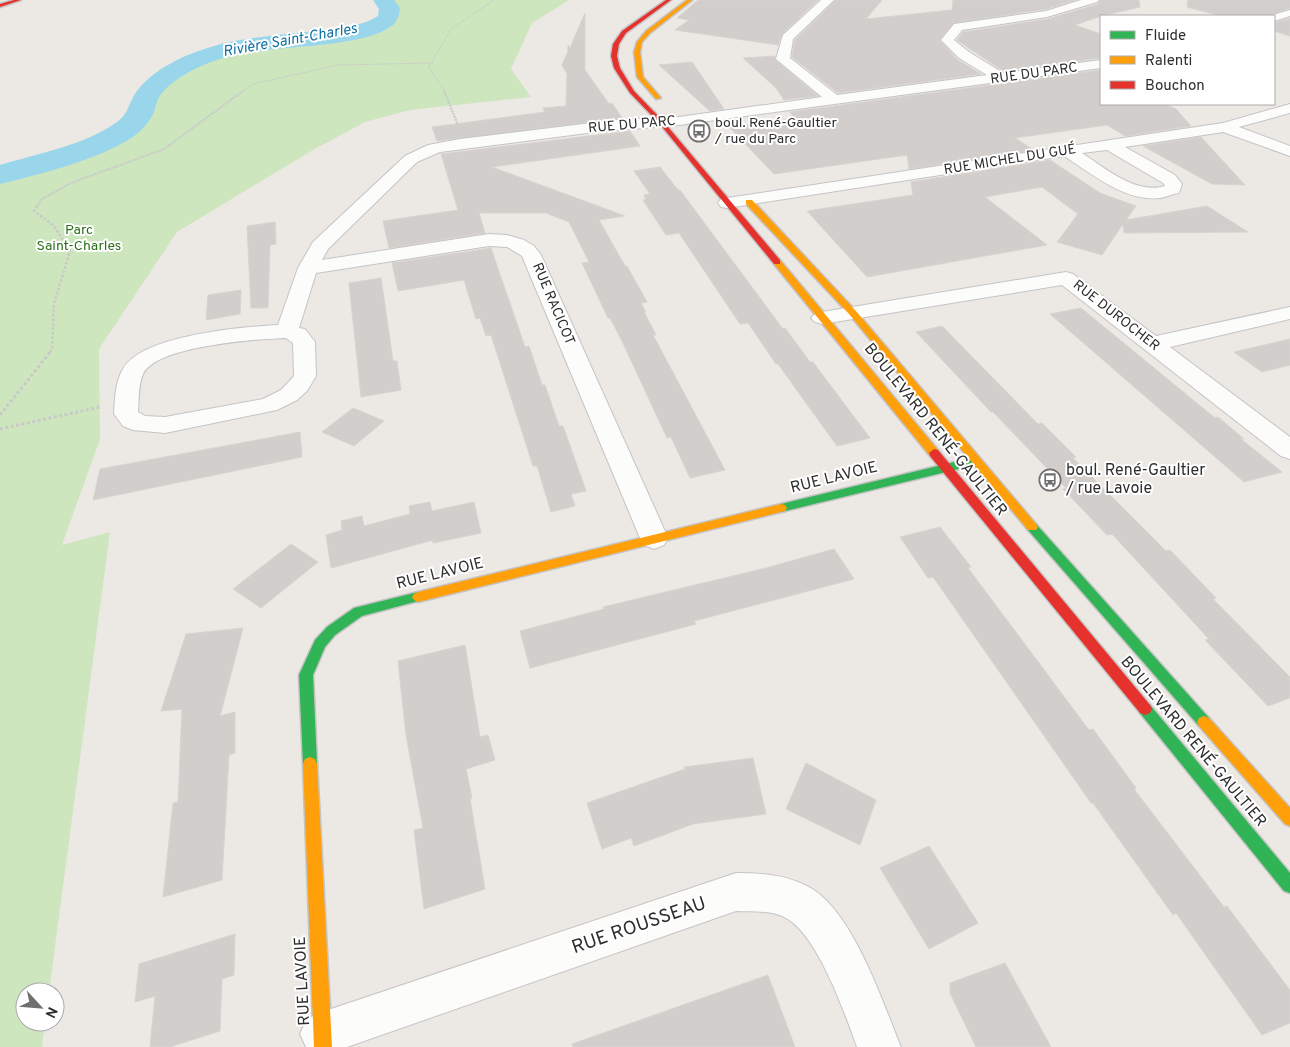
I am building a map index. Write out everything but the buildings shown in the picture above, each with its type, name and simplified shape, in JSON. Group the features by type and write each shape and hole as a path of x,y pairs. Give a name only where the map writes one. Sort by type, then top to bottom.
{"street":[{"path":"0,6 19,0"},
{"name":"BOULEVARD RENÉ-GAULTIER","path":"669,0 626,31 617,41 613,51 614,61 628,86 661,122 1290,885"},
{"path":"683,126 640,77 637,52 640,42 648,32 690,0"},
{"path":"828,0 786,38 783,59 834,100"},
{"path":"1001,78 964,54 947,40 958,27 1047,14 1093,0"},
{"path":"1275,18 1290,12"},
{"name":"RUE DU PARC","path":"287,331 308,268 320,246 411,159 422,152 466,144 633,122 661,122 683,126 834,100 1100,64"},
{"name":"RUE MICHEL DU GUÉ","path":"728,203 1224,127 1290,108"},
{"path":"1224,127 1290,151"},
{"path":"1067,151 1126,187 1148,193 1165,193 1173,189 1174,184 1169,179 1108,144"},
{"name":"BOULEVARD RENÉ-GAULTIER","path":"735,186 852,312 975,460 1290,819"},
{"name":"RUE RACICOT","path":"308,268 489,240 508,240 526,247 654,538"},
{"name":"RUE DUROCHER","path":"822,318 1066,278 1290,450"},
{"path":"1152,344 1290,313"},
{"path":"287,331 297,334 304,342 305,376 299,386 289,395 269,405 165,425 142,424 132,420 126,414 127,401 133,370 141,361 156,352 175,346 266,332 287,331"},
{"name":"RUE LAVOIE","path":"322,1041 306,675 314,651 331,630 358,612 975,460"},
{"name":"RUE ROUSSEAU","path":"322,1041 736,892 766,892 799,904 819,921 832,940 879,1047"}],"path":[{"path":"466,144 440,81 431,72 429,67 451,29 494,0"},
{"path":"0,415 52,349 54,304 70,251 54,226 34,211 42,199 70,183 164,149 253,84 338,65 433,63"},
{"path":"0,428 127,401"}],"green space":[{"name":"Parc Saint-Charles","path":"388,0 569,0 532,23 511,69 531,97 410,110 365,122 313,150 177,232 99,349 100,439 62,545 110,532 50,982 15,982 15,1032 44,1032 42,1047 0,1047 0,182 79,155 128,133 150,114 159,91 164,84 200,62 244,49 274,44 343,38 362,34 391,22 398,12 393,3"}],"waterway":[{"name":"Rivière Saint-Charles","path":"0,175 67,155 101,143 116,135 128,127 140,113 147,95 155,86 185,65 208,55 232,48 361,31 387,19 390,8 383,0"}],"traffic: fast":[{"path":"781,508 975,461"},
{"path":"1032,527 1204,722"},
{"path":"310,764 306,675 320,644 331,631 358,612 418,597"},
{"path":"1145,709 1290,885"}],"traffic: slow":[{"path":"658,98 640,77 637,52 640,42 648,32 690,0"},
{"path":"749,202 852,312 1032,527"},
{"path":"777,262 934,453"},
{"path":"418,597 781,508"},
{"path":"1204,722 1290,819"},
{"path":"310,764 323,1047"}],"traffic: jam":[{"path":"0,6 19,0"},
{"path":"669,0 624,32 616,44 614,56 617,68 632,92 661,122 777,262"},
{"path":"934,453 1145,709"}],"place":[{"name":"boul. René-Gaultier / rue du Parc","path":"699,131"},
{"name":"boul. René-Gaultier / rue Lavoie","path":"1050,480"}]}
